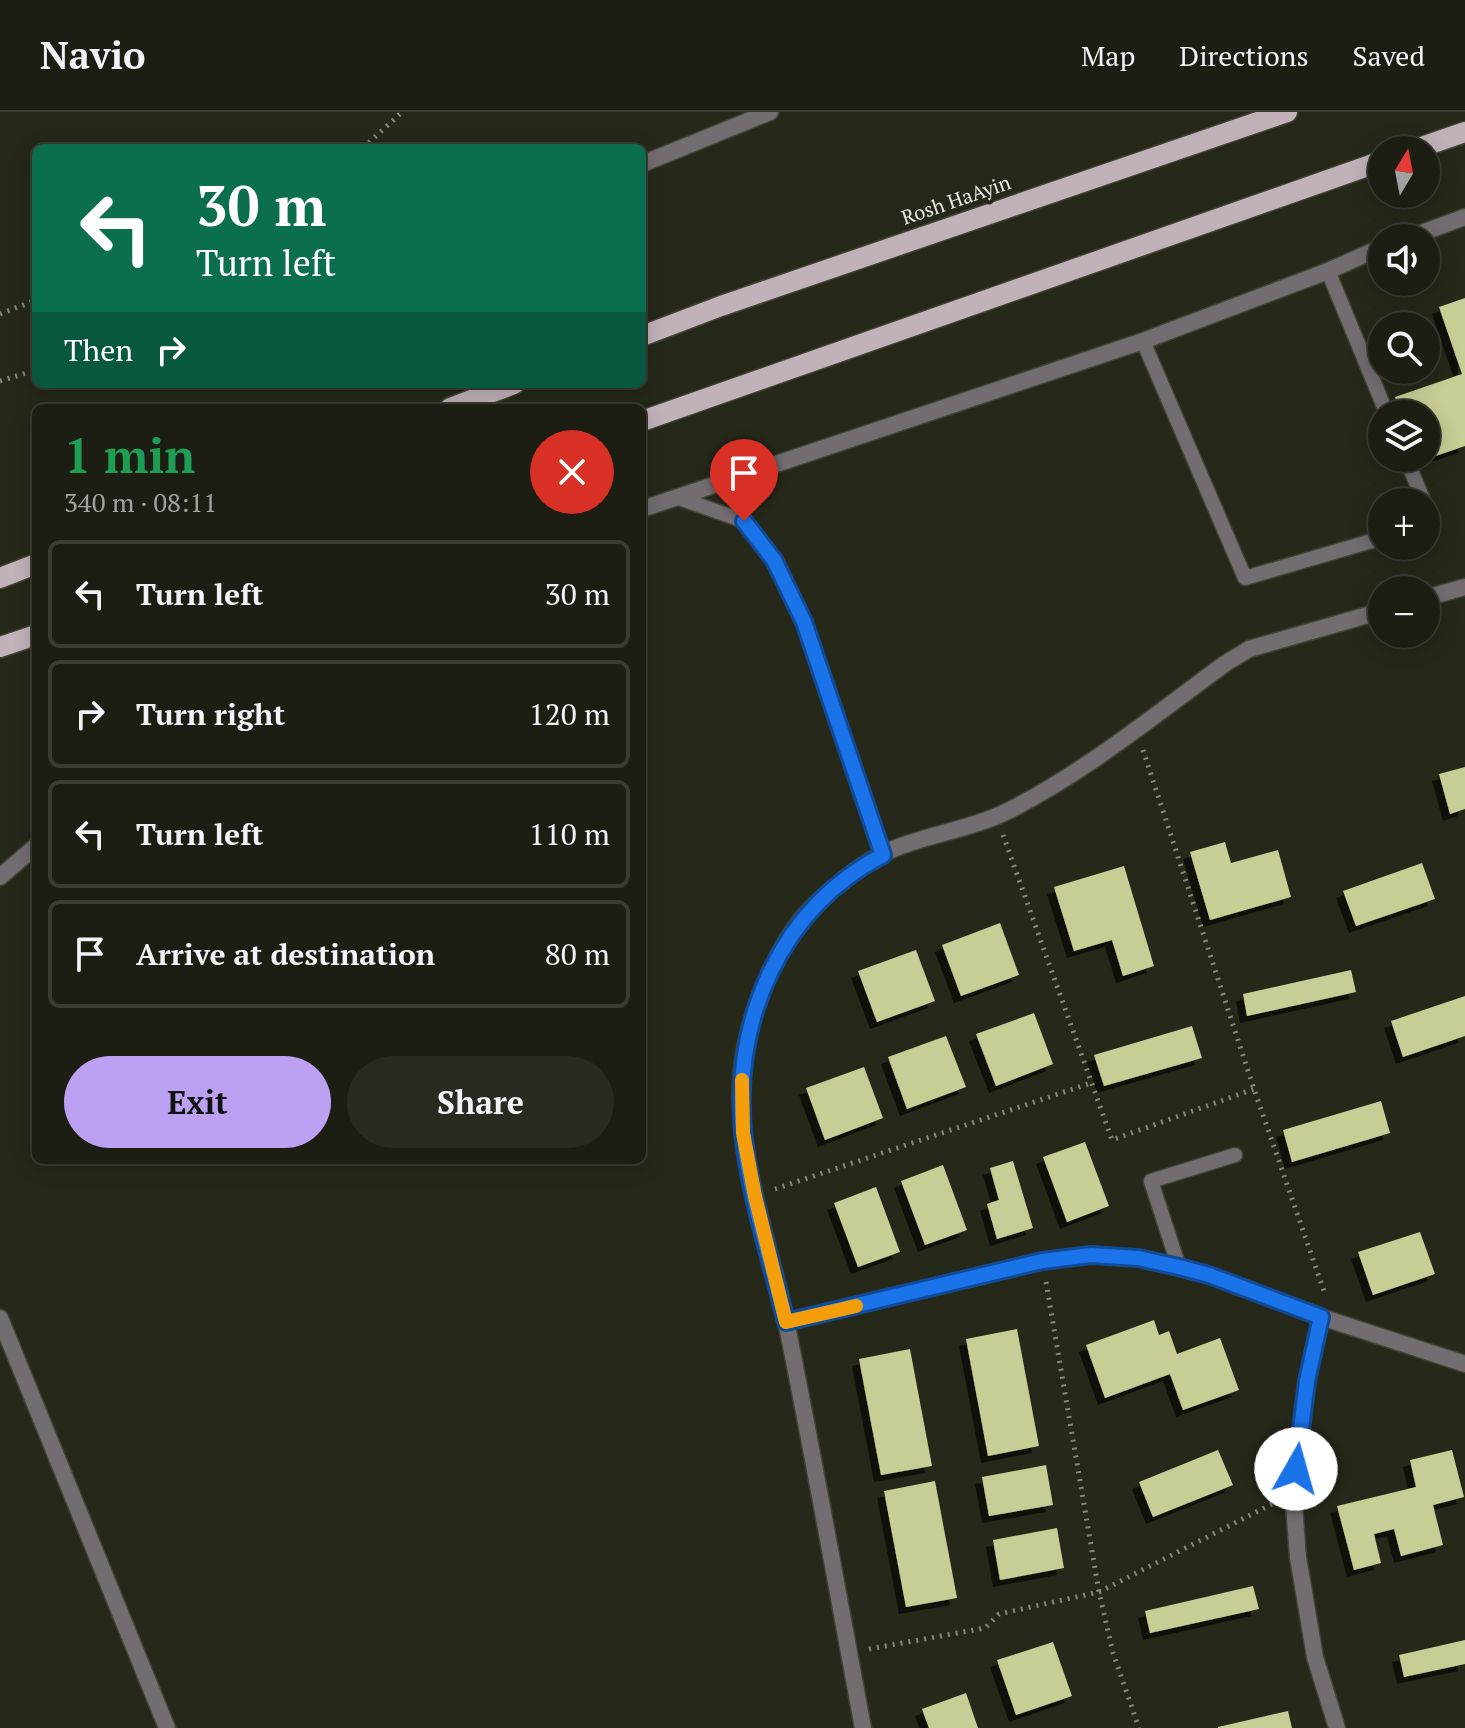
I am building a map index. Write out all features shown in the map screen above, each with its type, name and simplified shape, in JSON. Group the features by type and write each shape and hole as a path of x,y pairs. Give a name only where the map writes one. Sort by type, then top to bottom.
{"main road":[{"name":"Rosh HaAyin","path":"646,334 1287,112"},
{"path":"1440,141 1465,132"},
{"path":"646,420 1368,166"},
{"path":"461,404 503,388"},
{"path":"0,578 32,566"},
{"path":"0,647 32,636"}],"street":[{"path":"646,162 770,112"},
{"path":"1440,226 1465,217"},
{"path":"646,508 1143,341 1368,253"},
{"path":"1440,594 1465,587"},
{"path":"863,1728 786,1322 743,1133 741,1070 752,1023 773,964 801,919 857,868 883,855 1007,812 1092,762 1249,649 1368,615"},
{"path":"0,877 32,849"},
{"path":"786,1322 1042,1261 1091,1255 1138,1258 1209,1275 1328,1319 1465,1364"},
{"path":"0,1318 167,1728"},
{"path":"1328,1319 1307,1381 1293,1493 1298,1557 1315,1657 1337,1728"}],"lane":[{"path":"1328,271 1381,400"},
{"path":"1143,341 1245,578 1368,542"},
{"path":"676,497 744,521 774,560 804,622 883,855"},
{"path":"1179,1267 1151,1181 1235,1155"}],"path":[{"path":"367,144 402,112"},
{"path":"0,314 32,302"},
{"path":"0,381 32,371"},
{"path":"1136,729 1328,1319"},
{"path":"996,815 1112,1140 1254,1089"},
{"path":"755,1196 1091,1083"},
{"path":"1042,1261 1099,1592 1113,1653 1139,1728"},
{"path":"849,1652 985,1628 999,1614 1099,1592 1293,1493"}],"building":[{"path":"1465,298 1465,446 1440,455 1440,400 1396,400 1395,397 1462,374 1439,307"},
{"path":"1465,767 1465,809 1450,814 1439,774"},
{"path":"1225,842 1231,863 1278,850 1291,897 1210,920 1190,852"},
{"path":"1422,863 1435,899 1356,926 1343,891"},
{"path":"1124,866 1154,966 1123,976 1112,940 1074,951 1054,887"},
{"path":"1000,923 1019,975 961,996 942,945"},
{"path":"916,950 935,1001 877,1022 858,971"},
{"path":"1351,970 1356,992 1247,1016 1243,994"},
{"path":"1465,996 1465,1036 1403,1057 1391,1021"},
{"path":"1034,1013 1053,1064 996,1086 976,1034"},
{"path":"1192,1026 1202,1058 1104,1086 1094,1055"},
{"path":"946,1036 966,1087 907,1109 888,1057"},
{"path":"864,1067 883,1118 825,1140 806,1088"},
{"path":"1381,1101 1390,1133 1292,1162 1283,1130"},
{"path":"1085,1142 1109,1206 1067,1222 1043,1157"},
{"path":"1013,1161 1033,1228 997,1239 987,1204 999,1200 990,1168"},
{"path":"943,1165 967,1230 925,1245 901,1181"},
{"path":"876,1187 900,1252 858,1267 834,1203"},
{"path":"1420,1232 1435,1274 1373,1295 1358,1252"},
{"path":"1154,1320 1159,1335 1169,1331 1177,1354 1220,1338 1239,1390 1183,1410 1170,1374 1105,1398 1086,1345"},
{"path":"1017,1329 1039,1446 988,1456 966,1339"},
{"path":"910,1349 932,1466 881,1475 859,1359"},
{"path":"1218,1450 1233,1485 1153,1517 1139,1482"},
{"path":"1452,1450 1464,1497 1433,1505 1443,1545 1401,1556 1394,1529 1374,1534 1381,1563 1354,1570 1337,1506 1416,1487 1410,1460"},
{"path":"1046,1465 1053,1505 989,1516 982,1477"},
{"path":"935,1481 957,1598 906,1607 884,1491"},
{"path":"1057,1528 1064,1568 1000,1580 993,1540"},
{"path":"1253,1586 1259,1609 1150,1633 1145,1611"},
{"path":"1465,1640 1465,1664 1404,1677 1399,1655"},
{"path":"1053,1642 1072,1696 1016,1715 997,1660"},
{"path":"966,1693 978,1728 929,1728 922,1709"},
{"path":"1288,1711 1292,1728 1218,1728 1218,1727"}],"slow traffic":[{"path":"742,1080 743,1133 786,1322 856,1306"}],"route":[{"path":"744,521 774,560 804,622 883,855 857,868 801,919 773,964 752,1023 741,1070 743,1133 786,1322 1042,1261 1091,1255 1138,1258 1209,1275 1321,1317 1307,1381 1296,1469"}]}
